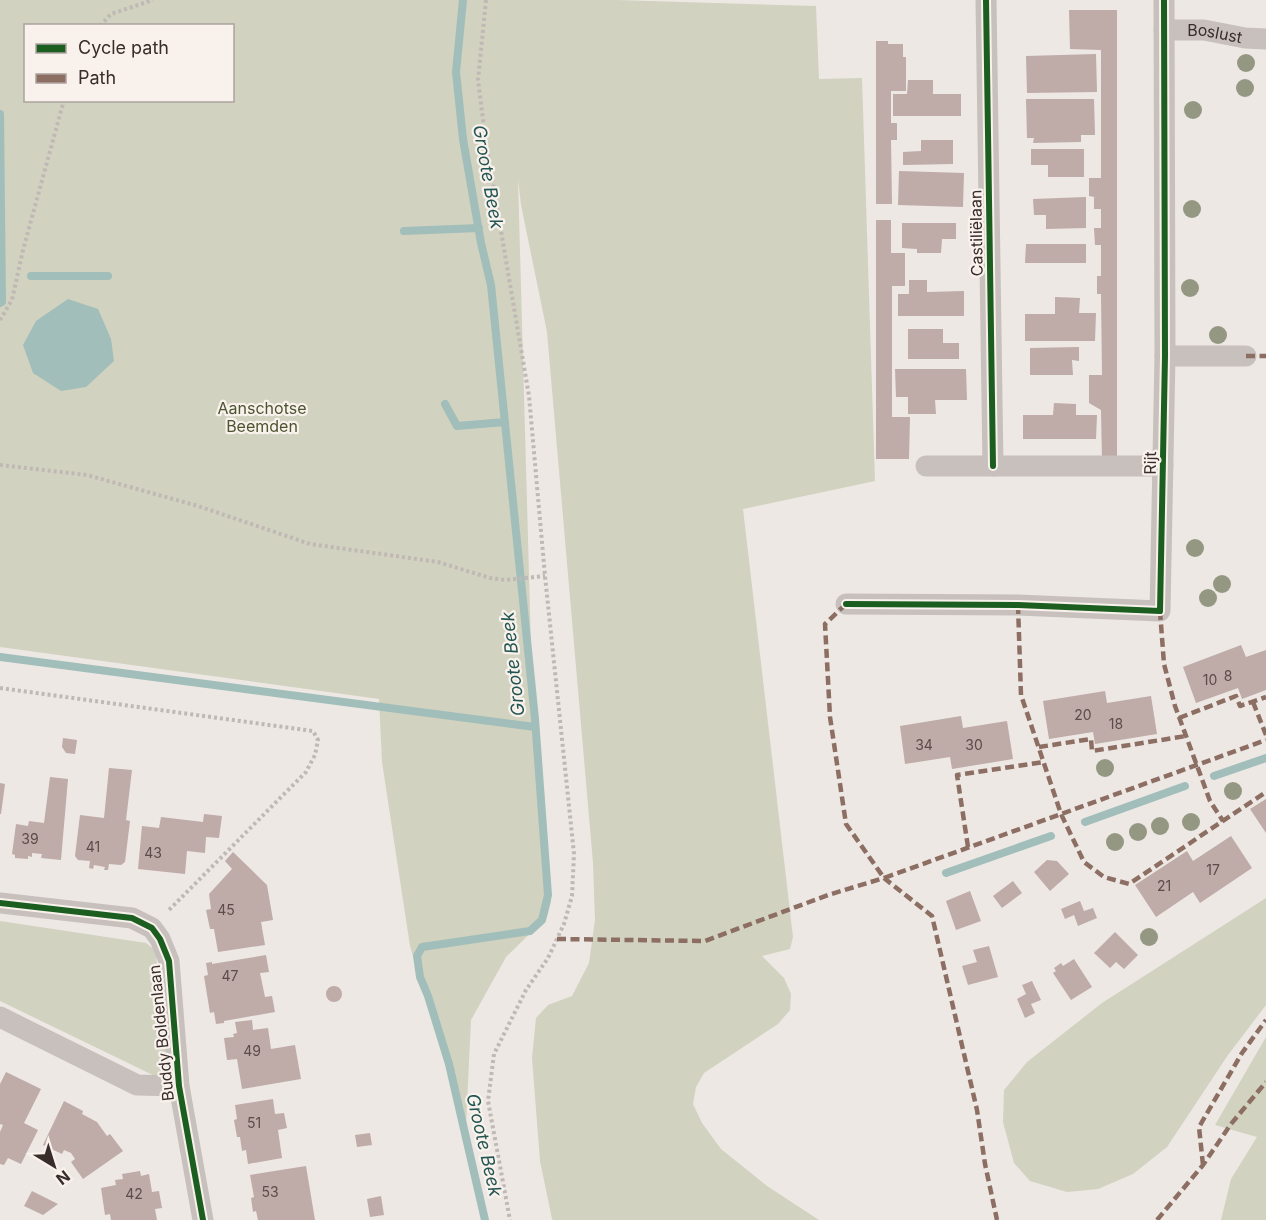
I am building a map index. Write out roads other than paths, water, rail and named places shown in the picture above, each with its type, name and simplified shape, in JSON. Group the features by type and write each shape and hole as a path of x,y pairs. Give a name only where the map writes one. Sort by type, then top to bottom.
{"street":[{"name":"Castiliëlaan","path":"986,0 993,466"},
{"name":"Rijt","path":"846,604 1018,605 1161,611 1165,356 1164,0"},
{"name":"Boslust","path":"1164,30 1204,30 1245,38 1266,39"},
{"path":"1165,356 1246,356"},
{"path":"926,466 1163,466"},
{"name":"Buddy Boldenlaan","path":"0,903 132,918 152,928 160,939 169,961 178,1086 203,1220"},
{"name":"Buddy Boldenlaan","path":"0,1017 137,1085 178,1086"}],"water":[{"path":"68,299 98,309 111,339 114,361 86,387 61,391 33,373 23,345 36,321"}],"waterway":[{"name":"Groote Beek","path":"463,0 456,72 463,139 481,243 491,285 535,719 548,895 542,920 530,931 422,947 417,956 420,977 449,1064 485,1220"},
{"path":"0,114 2,302 0,303"},
{"path":"404,231 479,228"},
{"path":"31,276 108,276"},
{"path":"445,404 457,426 505,422"},
{"path":"0,657 535,727"},
{"path":"1214,776 1266,758"},
{"path":"1085,822 1185,786"},
{"path":"946,873 1051,836"}],"park label":[{"name":"Aanschotse Beemden","path":"262,417"}]}
